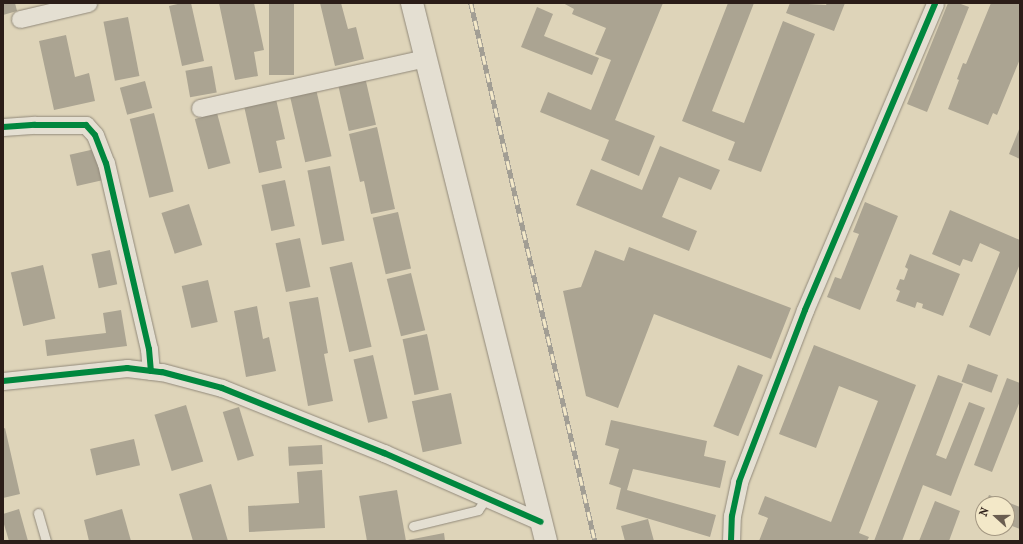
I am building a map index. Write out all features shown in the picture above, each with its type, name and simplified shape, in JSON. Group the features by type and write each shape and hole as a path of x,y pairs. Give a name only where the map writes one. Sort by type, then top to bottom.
{"main road":[{"path":"412,3 544,532"}],"street":[{"path":"20,19 88,3"},
{"path":"731,541 732,516 742,475 805,310 935,3"},
{"path":"200,108 425,58"},
{"path":"3,127 36,125 86,125 95,135 106,163 149,349 151,371"},
{"path":"3,381 127,368 162,372 222,388 384,453 486,498 544,532"}],"lane":[{"path":"413,526 478,510 486,498"},
{"path":"38,513 46,541"}],"building":[{"path":"3,3 15,3 17,11 3,15"},
{"path":"182,3 191,3 204,61 182,66 169,6"},
{"path":"219,3 254,3 264,50 254,52 258,76 235,80"},
{"path":"269,3 294,3 294,75 269,75"},
{"path":"320,3 341,3 348,29 356,27 364,59 335,66"},
{"path":"563,3 663,3 615,120 655,136 639,176 601,160 609,140 540,112 548,92 591,110 611,60 595,54 606,28 572,14 574,9"},
{"path":"728,3 754,3 712,111 744,123 783,21 815,34 761,172 728,160 735,142 682,121"},
{"path":"790,3 826,5 827,3 845,3 834,31 786,13"},
{"path":"948,3 958,3 969,7 927,112 907,104"},
{"path":"991,3 1020,3 1020,59 997,115 993,113 988,125 948,109 959,80 957,79 963,63 966,64"},
{"path":"537,7 553,14 544,36 599,58 592,75 521,47"},
{"path":"128,17 139,76 115,81 103,22"},
{"path":"66,35 75,77 89,73 95,101 54,110 39,41"},
{"path":"212,66 217,93 190,97 185,71"},
{"path":"365,77 376,125 349,131 338,83"},
{"path":"145,81 152,108 127,115 120,88"},
{"path":"316,89 332,156 305,162 290,95"},
{"path":"276,99 285,139 276,141 282,168 259,173 244,106"},
{"path":"154,113 174,192 149,198 130,119"},
{"path":"217,113 230,163 208,169 195,119"},
{"path":"377,127 395,209 371,214 364,181 360,182 349,134"},
{"path":"1020,127 1020,159 1009,154"},
{"path":"660,146 720,170 711,190 679,177 662,217 697,231 689,251 576,205 591,169 642,190"},
{"path":"95,149 102,180 77,186 70,155"},
{"path":"330,166 345,241 322,245 307,170"},
{"path":"285,180 295,226 271,231 262,185"},
{"path":"865,202 898,216 860,310 827,297 835,277 841,279 859,234 853,232"},
{"path":"189,204 202,245 175,254 161,213"},
{"path":"950,210 1020,240 1020,264 990,336 969,327 1000,252 980,243 972,262 963,259 960,266 932,254"},
{"path":"398,212 411,269 386,274 373,218"},
{"path":"300,238 310,287 286,292 276,243"},
{"path":"629,247 791,308 771,359 654,314 618,408 586,396 563,291 581,287 595,250 624,261"},
{"path":"110,250 117,284 99,288 91,254"},
{"path":"910,254 960,274 943,316 922,308 923,304 917,302 915,308 896,301 900,291 896,289 900,279 904,280 908,269 905,267"},
{"path":"352,262 372,347 349,352 330,267"},
{"path":"43,265 55,319 23,326 11,272"},
{"path":"411,273 425,330 401,336 387,279"},
{"path":"208,280 218,322 191,328 182,286"},
{"path":"318,297 328,353 324,354 333,401 308,406 289,302"},
{"path":"257,306 263,339 269,337 276,371 246,377 234,311"},
{"path":"121,310 127,346 47,356 45,340 106,333 103,313"},
{"path":"427,334 439,390 414,395 403,339"},
{"path":"814,345 916,385 859,533 869,537 867,541 759,541 768,518 758,514 765,496 831,522 878,401 839,386 816,448 779,434"},
{"path":"373,355 388,418 368,423 354,359"},
{"path":"968,364 998,375 992,393 962,382"},
{"path":"738,365 763,375 738,436 713,426"},
{"path":"938,375 963,384 936,455 946,459 969,402 985,408 951,496 923,485 902,541 874,541"},
{"path":"1007,378 1020,383 1020,401 992,472 974,465"},
{"path":"451,393 462,444 423,452 412,401"},
{"path":"186,405 203,461 172,471 154,415"},
{"path":"239,407 254,456 238,461 223,412"},
{"path":"611,420 707,441 704,456 726,461 720,488 633,469 627,490 716,515 710,537 616,509 621,488 609,484 619,449 605,445"},
{"path":"5,428 20,494 3,498 3,429"},
{"path":"134,439 140,465 96,475 90,449"},
{"path":"322,445 323,464 289,466 288,447"},
{"path":"322,470 325,528 249,532 248,506 299,503 297,472"},
{"path":"211,484 228,541 193,541 179,494"},
{"path":"397,490 406,541 367,541 359,496"},
{"path":"935,501 960,511 949,541 919,541"},
{"path":"1015,505 1020,507 1020,529 1015,527"},
{"path":"19,509 28,541 9,541 3,521 3,514"},
{"path":"122,509 131,541 89,541 84,520"},
{"path":"648,519 654,541 625,541 621,526"},
{"path":"444,533 445,541 408,541 408,540"}],"railway":[{"path":"471,3 595,541"}],"cycle path":[{"path":"731,541 732,516 739,482 805,310 935,3"},
{"path":"3,127 35,125 86,125 95,135 106,163 149,349 151,371"},
{"path":"3,381 127,368 162,372 222,388 384,453 541,522"}]}
